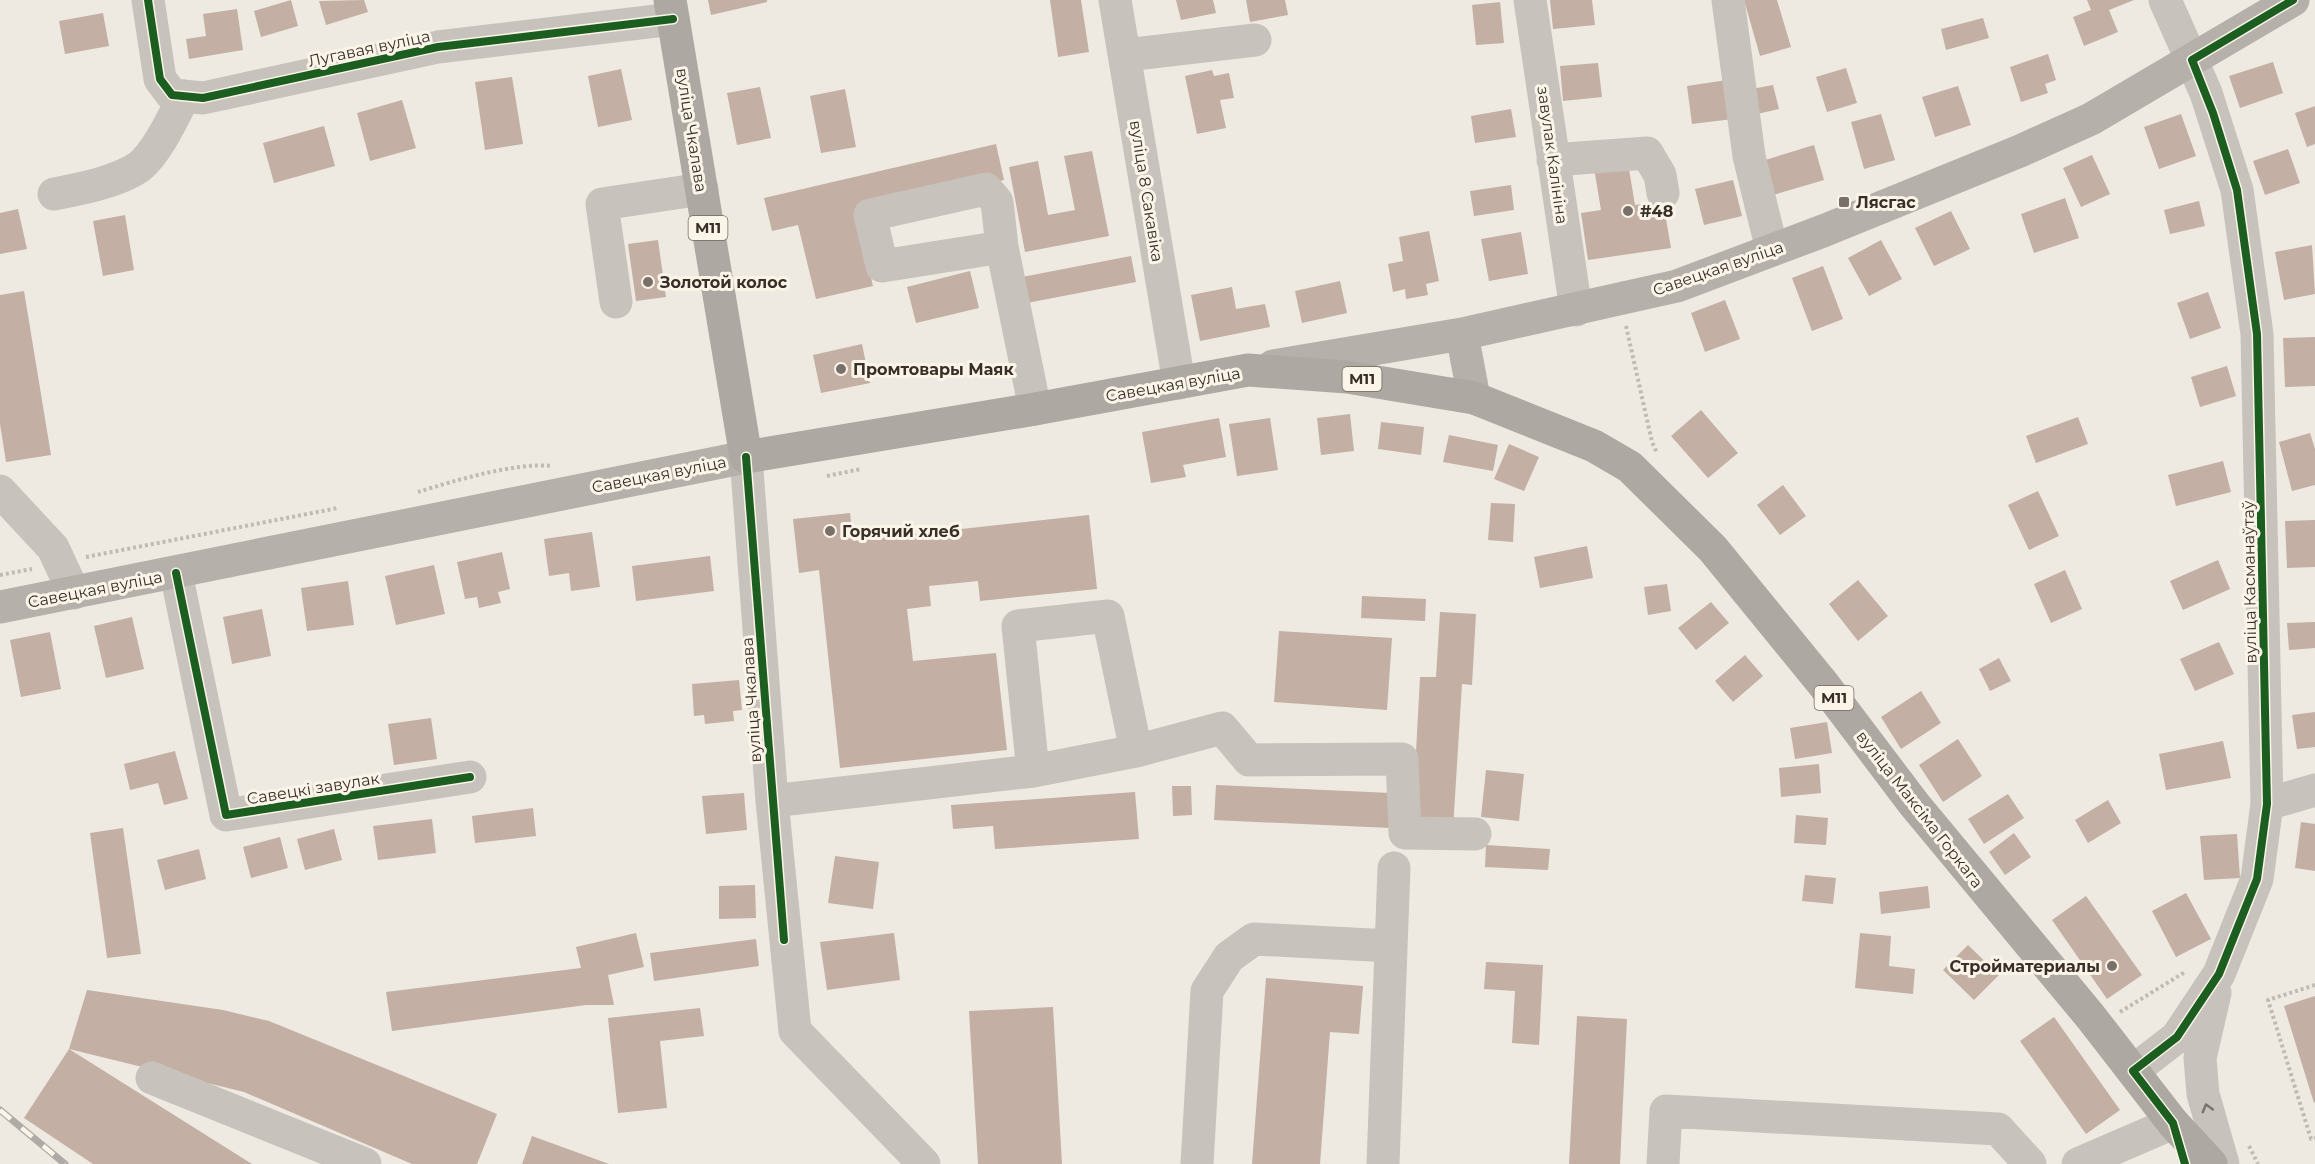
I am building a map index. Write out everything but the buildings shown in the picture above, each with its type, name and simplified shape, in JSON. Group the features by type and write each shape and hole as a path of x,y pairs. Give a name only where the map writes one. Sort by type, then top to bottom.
{"highway":[{"name":"вуліца Чкалава","path":"672,9 746,457"},
{"name":"Савецкая вуліца","path":"746,457 1035,409 1248,370"},
{"name":"вуліца Максіма Горкага","path":"1248,370 1347,376 1474,398 1594,446 1630,467 1713,549 1824,685 1921,813 2173,1123 2211,1164"},
{"name":"вуліца Максіма Горкага","path":"2173,1123 2185,1164"}],"main road":[{"name":"Савецкая вуліца","path":"1248,370 1462,334 1677,286 2020,151 2136,95 2293,0"},
{"path":"1462,334 1474,398"},
{"name":"Савецкая вуліца","path":"0,607 746,457"}],"street":[{"path":"54,194 94,186 139,166 167,130 184,96 172,94 160,79 148,0"},
{"name":"вуліца 8 Сакавіка","path":"1115,0 1179,383"},
{"name":"завулак Калініна","path":"1530,0 1576,310"},
{"path":"1728,0 1749,156 1772,250"},
{"name":"вуліца Касманаўтаў","path":"2133,1071 2177,1037 2219,974 2257,879 2267,804 2257,334 2237,189 2213,113 2165,0"},
{"name":"Лугавая вуліца","path":"184,96 203,98 438,47 672,9"},
{"path":"1125,55 1254,40"},
{"path":"1554,160 1647,153 1660,175 1663,193"},
{"path":"616,302 602,204 702,189"},
{"path":"1002,247 1035,409"},
{"name":"вуліца Чкалава","path":"746,457 772,801 784,940 795,1031 924,1164"},
{"path":"0,491 53,548 74,593"},
{"name":"Савецкі завулак","path":"176,573 226,815 470,777"},
{"path":"1033,771 1018,626 1108,616 1136,751"},
{"path":"772,801 1033,771 1136,751 1222,728 1249,760 1402,759 1405,833 1475,834"},
{"path":"2267,804 2315,790"},
{"path":"1383,1164 1394,868"},
{"path":"1197,1164 1207,991 1228,957 1254,939 1391,946"},
{"path":"2219,974 2200,1058 2203,1094 2223,1164"},
{"path":"152,1078 366,1164"},
{"path":"1663,1164 1666,1111 1998,1129 2030,1164"},
{"path":"2078,1164 2173,1123"}],"path":[{"path":"1620,300 1652,442 1659,457 1640,477"},
{"path":"415,493 454,481 540,465 563,468"},
{"path":"827,476 869,467"},
{"path":"0,575 348,506"},
{"path":"2315,985 2268,999 2311,1139 2315,1138"}],"railway":[{"path":"0,1110 65,1164"}],"cycle path":[{"path":"148,0 160,79 172,95 203,98 438,47 673,19"},
{"path":"2185,1164 2173,1123 2133,1071 2177,1037 2219,974 2257,879 2267,804 2257,334 2237,190 2213,113 2192,60 2293,0"},
{"path":"746,457 784,940"},
{"path":"176,573 226,815 470,777"}],"place":[{"name":"Лясгас","path":"1844,202"},
{"name":"#48","path":"1628,211"},
{"name":"Золотой колос","path":"648,282"},
{"name":"Промтовары Маяк","path":"841,369"},
{"name":"Горячий хлеб","path":"830,531"},
{"name":"Стройматериалы","path":"2112,966"}]}
